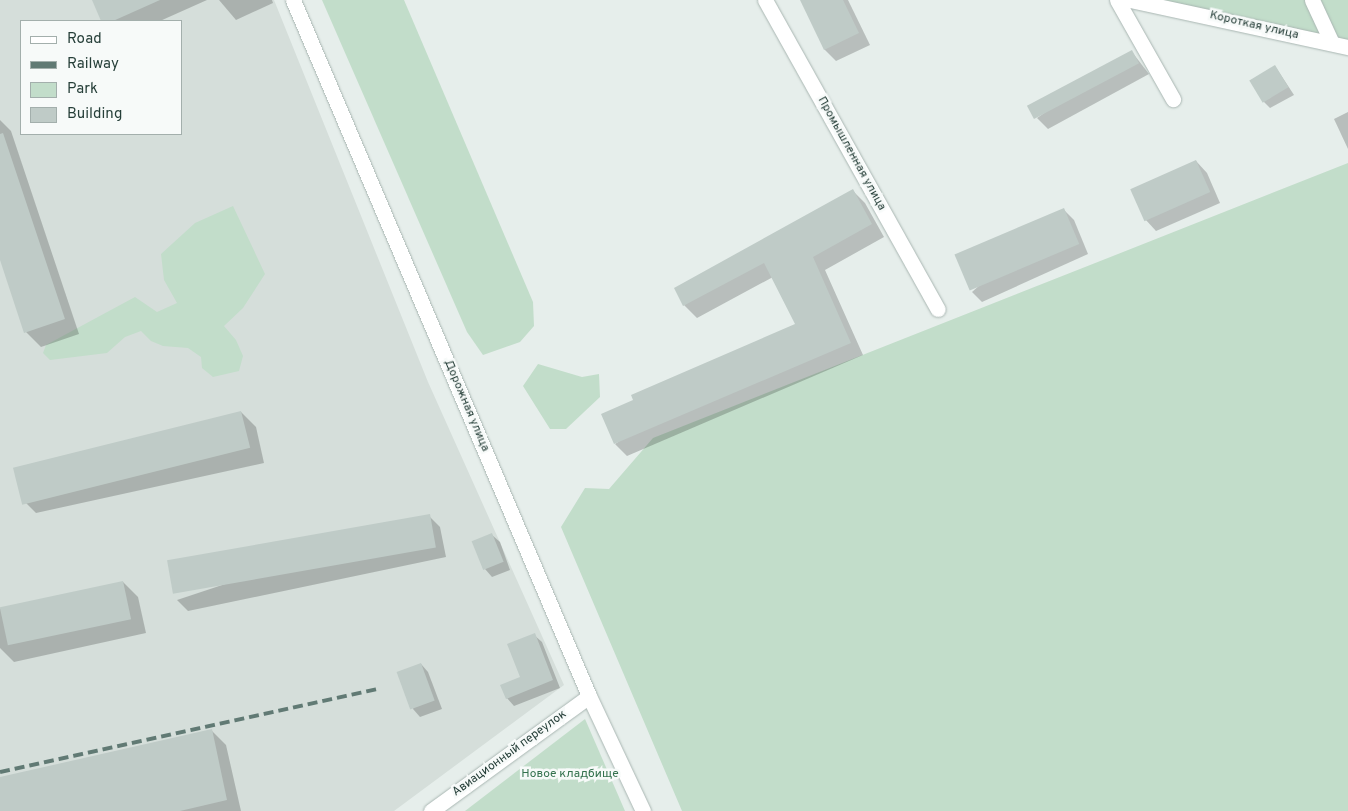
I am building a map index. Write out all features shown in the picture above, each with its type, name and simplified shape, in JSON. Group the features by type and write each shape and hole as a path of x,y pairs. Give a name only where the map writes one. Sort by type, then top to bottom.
{"street":[{"name":"Дорожная улица","path":"293,0 589,696 643,811"},
{"name":"Промышленная улица","path":"765,0 938,309"},
{"path":"1117,0 1173,99"},
{"name":"Короткая улица","path":"1130,0 1348,47"},
{"path":"1312,0 1332,43"},
{"name":"Авиационный переулок","path":"431,811 589,696"}],"shaded area":[{"path":"0,0 274,0 428,382 564,685 394,811 0,811"}],"green space":[{"path":"322,0 404,0 533,302 534,326 520,342 483,355 467,332"},
{"path":"1152,0 1348,0 1348,44"},
{"path":"1348,163 1348,811 682,811 561,527 585,488 609,489 653,438"},
{"path":"233,206 265,274 243,308 224,326 236,340 243,356 239,371 213,377 202,368 201,357 188,348 163,346 151,341 141,331 125,337 107,353 50,360 43,353 46,345 135,297 157,312 177,303 164,280 161,254 195,223"},
{"path":"538,364 582,377 599,374 600,397 566,429 550,429 523,386"},
{"name":"Новое кладбище","path":"585,719 625,811 465,811"}],"building":[{"path":"92,0 160,0 115,20 101,20"},
{"path":"800,0 843,0 859,33 824,50"},
{"path":"1132,50 1139,63 1034,119 1027,106"},
{"path":"1275,65 1288,87 1263,103 1249,80"},
{"path":"3,133 65,319 24,333 0,260 0,134"},
{"path":"1196,160 1210,192 1144,221 1130,189"},
{"path":"853,189 872,224 813,257 851,343 614,444 601,414 633,400 631,395 795,324 764,263 683,306 674,288"},
{"path":"1064,208 1079,244 970,290 954,254"},
{"path":"241,411 250,448 22,505 13,468"},
{"path":"430,514 436,547 173,594 167,560"},
{"path":"492,533 504,562 483,570 472,541"},
{"path":"123,581 131,619 8,645 0,607"},
{"path":"535,633 553,680 506,699 500,685 520,677 507,644"},
{"path":"421,663 435,701 410,709 397,672"},
{"path":"212,729 227,800 180,811 0,811 0,777"}],"railway":[{"path":"0,772 378,689"}]}
